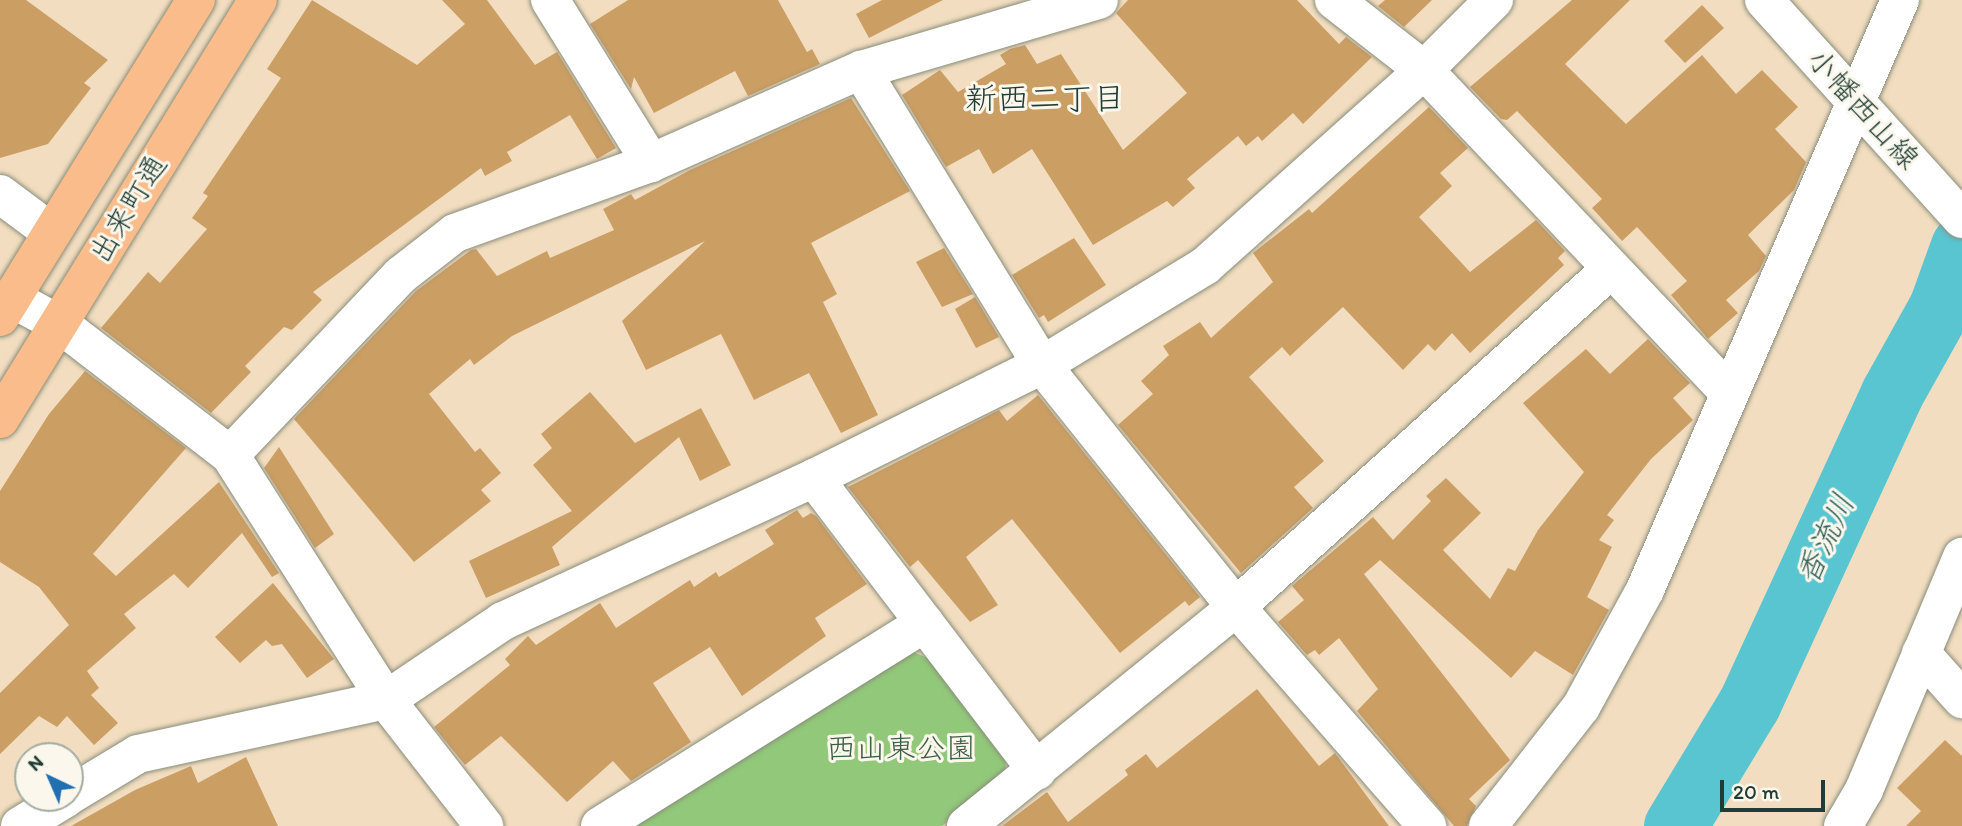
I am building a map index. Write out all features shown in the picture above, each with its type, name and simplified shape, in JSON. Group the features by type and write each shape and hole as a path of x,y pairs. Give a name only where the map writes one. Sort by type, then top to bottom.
{"main road":[{"name":"出来町通","path":"6,307 196,0"},
{"name":"出来町通","path":"0,419 61,325 116,225 258,0"}],"street":[{"path":"230,455 401,275 455,233 650,163 860,70 1099,0"},
{"path":"1334,0 1424,70 1729,393"},
{"path":"84,787 138,754 386,700 503,621 814,478 1042,365 1205,266 1424,70 1494,0"},
{"name":"小幡西山線","path":"1763,0 1962,219"},
{"path":"1488,826 1581,707 1645,590 1900,0"},
{"path":"561,4 650,163"},
{"path":"860,70 1042,365 1236,607 1427,826"},
{"path":"0,194 51,232"},
{"path":"966,826 1236,607 1611,269"},
{"path":"6,307 61,325 230,455 386,700 484,826"},
{"path":"814,478 1037,771"},
{"path":"1843,826 1864,790 1962,557"},
{"path":"600,826 925,623"},
{"path":"1921,653 1962,699"},
{"path":"20,826 43,812"}],"green space":[{"name":"西山東公園","path":"909,650 932,660 1006,758 1005,778 942,826 636,826"}],"building":[{"path":"0,0 26,0 108,60 84,83 91,88 48,144 0,158"},
{"path":"312,0 417,65 465,24 442,0 487,0 535,65 557,52 616,148 597,159 570,115 507,152 512,161 485,176 481,168 313,292 322,300 292,330 284,327 245,366 251,372 211,413 101,328 148,272 160,283 207,229 192,218 208,196 203,193 281,78 267,69"},
{"path":"628,0 778,0 807,52 812,49 820,64 748,96 735,71 654,113 634,77 631,89 590,24"},
{"path":"882,0 943,0 869,38 856,14"},
{"path":"1128,0 1297,0 1339,44 1346,37 1372,57 1303,124 1293,113 1262,141 1258,136 1246,146 1238,136 1187,179 1195,188 1173,207 1167,201 1093,245 1032,149 993,174 979,149 946,167 902,95 940,70 958,92 1006,64 1000,55 1010,49 1025,45 1037,64 1061,54 1123,150 1187,93 1116,13"},
{"path":"1385,0 1432,0 1404,27 1378,6"},
{"path":"1572,0 1630,0 1565,64 1626,124 1702,55 1736,94 1762,70 1798,107 1775,129 1806,162 1794,190 1748,235 1766,256 1759,271 1726,300 1738,313 1708,339 1671,295 1687,281 1637,227 1622,241 1592,208 1602,199 1517,111 1507,120 1501,119 1470,87"},
{"path":"1702,5 1724,28 1685,63 1664,41"},
{"path":"851,98 910,191 811,243 837,294 823,302 878,415 841,433 809,373 754,400 721,334 646,370 622,321 705,241 512,336 474,365 470,359 429,394 475,452 480,448 501,473 481,490 491,501 414,562 294,419 416,291 471,250 476,249 497,276 547,251 550,258 614,230 603,209 631,194 635,200 690,170"},
{"path":"1429,107 1468,148 1440,173 1452,186 1419,217 1470,272 1536,220 1565,251 1558,258 1564,265 1470,353 1452,333 1435,351 1428,344 1403,370 1343,307 1290,356 1282,347 1249,377 1324,461 1294,487 1313,508 1241,573 1118,425 1153,394 1141,381 1169,355 1163,346 1200,322 1211,338 1273,282 1253,253 1309,209 1312,213"},
{"path":"1074,238 1106,285 1048,322 1044,315 1039,318 1012,275"},
{"path":"944,248 973,294 942,307 916,262"},
{"path":"975,297 999,337 976,348 955,309"},
{"path":"1648,339 1690,383 1673,398 1693,420 1651,459 1607,515 1614,520 1599,540 1612,547 1587,597 1609,610 1573,675 1535,651 1511,678 1380,560 1364,574 1510,760 1469,799 1476,806 1467,826 1454,826 1357,711 1378,689 1339,638 1319,655 1315,650 1307,655 1278,622 1304,600 1292,586 1373,517 1393,540 1431,501 1426,496 1446,478 1481,513 1443,550 1490,599 1508,568 1515,571 1538,530 1584,472 1523,403 1586,349 1610,374"},
{"path":"85,371 186,448 93,554 116,576 219,482 279,573 272,577 242,533 188,588 174,574 124,614 136,628 87,671 99,688 91,695 118,723 94,745 67,716 57,727 39,716 0,754 0,693 69,625 39,587 0,562 0,491 49,414"},
{"path":"590,392 635,443 701,408 731,465 700,481 679,437 552,547 560,565 486,598 469,561 572,511 533,465 552,448 541,434"},
{"path":"1038,395 1200,597 1189,606 1185,601 1120,653 1012,519 966,557 998,605 970,622 918,560 910,567 848,487 999,410 1007,421"},
{"path":"279,447 334,534 315,548 264,468"},
{"path":"797,510 803,518 811,513 816,516 867,584 815,618 826,636 742,696 710,647 653,683 691,742 631,781 613,761 567,802 501,736 465,765 434,727 510,665 505,659 528,636 536,645 600,603 616,628 690,580 694,587 716,572 719,577 774,544 765,530"},
{"path":"273,583 334,659 307,678 282,644 272,646 266,640 240,663 215,637"},
{"path":"1257,689 1319,766 1335,753 1389,826 1002,826 1047,792 1068,822 1128,775 1125,770 1146,754 1157,768"},
{"path":"1945,740 1962,756 1962,826 1906,826 1921,811 1897,788"},
{"path":"246,757 278,826 71,826 135,790 191,766 198,783"}],"waterway":[{"name":"香流川","path":"1675,826 1749,704 1892,393 1940,307 1962,246"}],"district":[{"name":"新西二丁目","path":"1045,98"}]}
